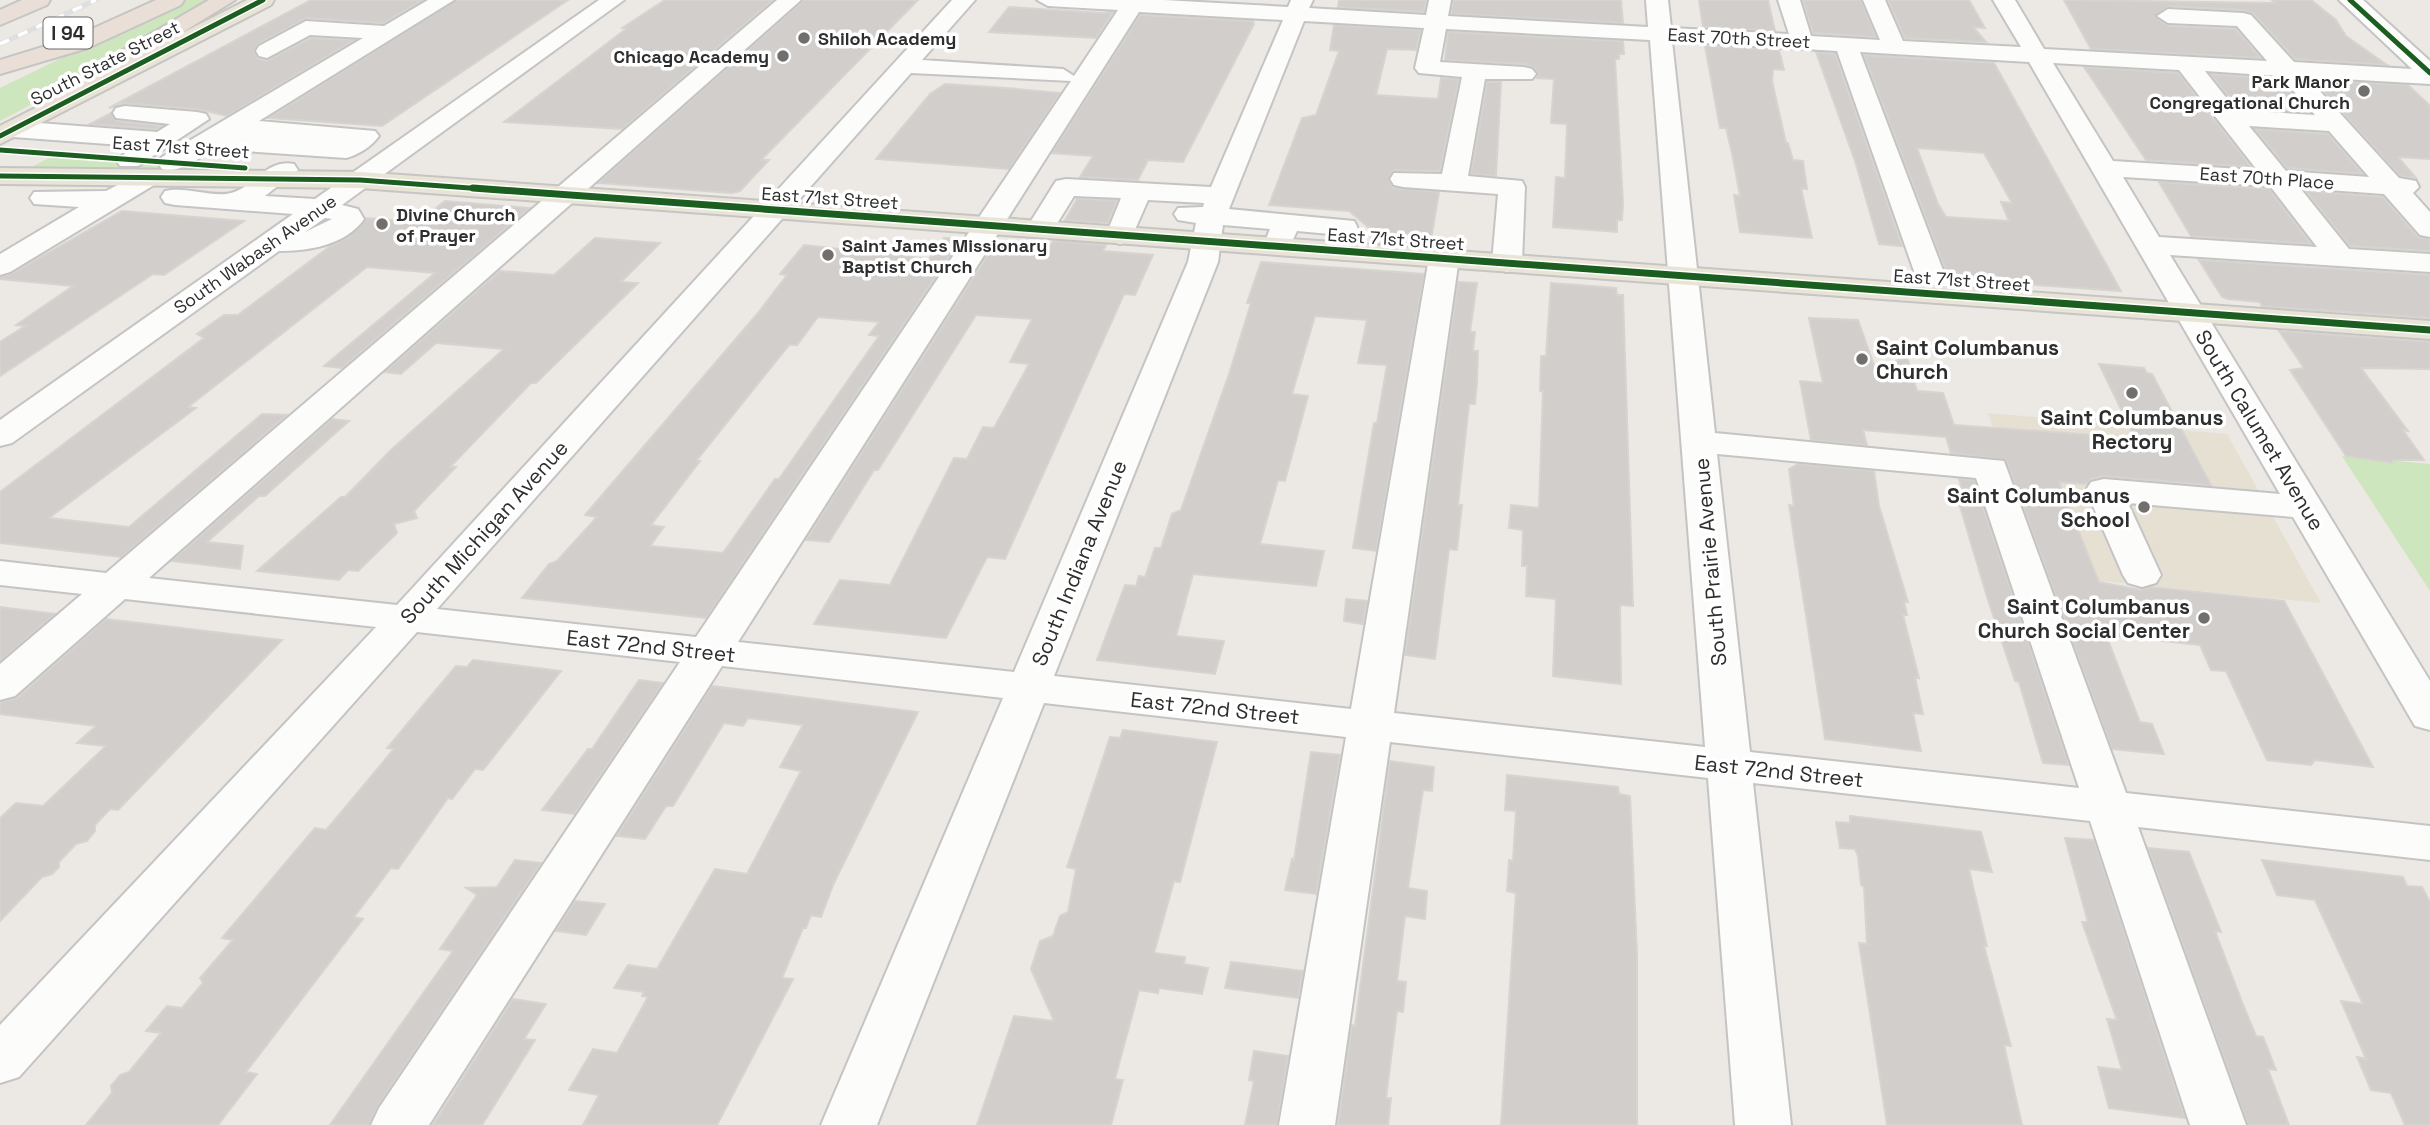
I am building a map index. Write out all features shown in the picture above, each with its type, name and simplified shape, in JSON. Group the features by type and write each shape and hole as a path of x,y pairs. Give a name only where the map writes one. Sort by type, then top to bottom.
{"highway":[{"name":"I 94","path":"0,18 39,0"},
{"name":"I 94","path":"0,67 136,0"},
{"path":"0,67 80,44 173,0"},
{"path":"47,111 67,93 224,0"}],"main road":[{"name":"South State Street","path":"4,139 47,111 263,0"},
{"name":"East 71st Street","path":"4,139 66,144 137,169"},
{"name":"East 71st Street","path":"137,169 167,151 279,174"},
{"name":"East 71st Street","path":"0,176 137,169 279,174 1040,229 1130,212"},
{"name":"East 71st Street","path":"1214,218 1343,251 2430,330"}],"street":[{"path":"47,111 99,125 167,151 231,134 443,0"},
{"name":"South Wabash Avenue","path":"0,436 613,0"},
{"path":"0,686 790,0"},
{"name":"South Michigan Avenue","path":"0,1061 407,618 964,0"},
{"name":"East 70th Street","path":"1048,0 1437,11 1524,17 1661,34 2430,75"},
{"name":"South Prairie Avenue","path":"1657,0 1763,1125"},
{"path":"1789,0 1802,42"},
{"path":"1860,0 1874,0 1894,47"},
{"name":"South Calumet Avenue","path":"2004,0 2430,716"},
{"path":"2350,0 2430,75"},
{"path":"399,1125 1135,2"},
{"name":"South Indiana Avenue","path":"849,1125 1203,262 1214,218 1299,7"},
{"path":"1437,11 1427,68 1524,74"},
{"path":"2181,11 2243,20 2430,229"},
{"path":"267,51 306,28 388,33"},
{"path":"1846,44 1937,294"},
{"path":"912,57 1065,67"},
{"path":"2186,63 2340,257"},
{"path":"1453,183 1475,71"},
{"path":"66,144 99,125 103,112 197,118 167,151"},
{"path":"2230,117 2336,124"},
{"name":"East 70th Place","path":"2104,168 2430,189"},
{"path":"0,266 112,199 137,169"},
{"path":"237,202 279,174"},
{"path":"1403,179 1511,187 1507,263"},
{"path":"1040,229 1066,187 1130,212 1214,218"},
{"path":"175,197 320,208"},
{"path":"44,198 112,199"},
{"path":"2150,244 2430,263"},
{"path":"1307,1125 1444,258"},
{"path":"1699,442 1991,469 2218,1125"},
{"path":"2142,575 2104,490 2306,507"},
{"name":"East 72nd Street","path":"0,573 2430,843"}],"shaded area":[{"name":"Saint Columbanus School","path":"1988,413 2227,434 2321,603 2100,581 2106,599 2051,593"}],"green space":[{"path":"180,0 214,0 72,83 0,121 0,88"},
{"path":"49,158 257,173 22,172"},
{"path":"2342,456 2430,464 2430,591"}],"building":[{"path":"311,0 423,0 383,23 306,18 258,44 254,52 258,59 266,61 311,38 354,40 227,116 197,109 125,103 109,108"},
{"path":"456,0 568,0 382,126 269,118"},
{"path":"665,0 773,0 622,129 504,122 626,29 622,28"},
{"path":"804,0 918,0 761,160 769,160 740,191 731,193 598,183"},
{"path":"1339,0 1426,0 1424,12 1338,7"},
{"path":"1453,0 1621,0 1623,23 1451,14"},
{"path":"1699,0 1768,0 1775,31 1703,27"},
{"path":"1803,0 1861,0 1876,37 1813,33"},
{"path":"1888,0 1969,0 1985,28 1973,27 1986,42 1905,38"},
{"path":"2064,0 2275,3 2272,0 2311,0 2336,20 2346,36 2387,65 2295,59 2253,13 2243,10 2168,6 2155,17 2168,26 2236,29 2261,58 2091,49"},
{"path":"1009,7 1113,12 1096,38 989,32"},
{"path":"1140,15 1253,21 1254,24 1183,162 1148,160 1138,180 1080,177 1093,156 1052,153"},
{"path":"1334,25 1421,30 1416,50 1387,49 1376,95 1438,99 1441,78 1459,79 1440,171 1394,170 1388,178 1393,188 1439,192 1430,246 1387,243 1349,211 1269,205 1302,118 1316,115 1339,51 1330,50"},
{"path":"1448,32 1623,41 1624,54 1619,54 1619,59 1615,59 1623,203 1622,220 1617,220 1617,232 1553,227 1556,177 1565,178 1567,124 1551,123 1554,79 1537,78 1539,74 1534,67 1525,64 1445,60"},
{"path":"1705,46 1779,50 1784,70 1773,69 1772,81 1786,143 1793,160 1803,161 1807,189 1801,188 1812,238 1740,232 1734,195 1740,196 1732,153 1726,128 1720,128"},
{"path":"1816,52 1835,54 1902,246 1879,244 1855,161"},
{"path":"1864,55 1994,63 2121,291 1949,279","holes":["1917,148 1984,153 2012,203 2001,202 2009,221 1946,217 1938,204"]},
{"path":"2084,67 2178,73 2251,167 2146,160"},
{"path":"2211,74 2279,79 2309,112 2237,107"},
{"path":"2313,80 2408,85 2430,106 2430,159 2398,157 2416,178 2400,176"},
{"path":"1487,82 1501,82 1496,176 1471,174"},
{"path":"945,84 1060,93 1009,169 876,159 930,94"},
{"path":"111,113 116,121 162,126 156,129 90,124"},
{"path":"2255,129 2328,134 2363,174 2287,168"},
{"path":"2159,182 2269,189 2311,244 2191,236"},
{"path":"2306,191 2383,197 2418,237 2430,239 2430,251 2350,246"},
{"path":"1077,199 1117,200 1108,223 1065,220"},
{"path":"445,201 529,208 342,368 324,366 435,273 367,267 188,407 196,408 49,518 129,527 262,414 287,415 121,557 0,543 0,492 204,338 197,334 224,315 238,315 329,247 349,237 366,218 418,222"},
{"path":"122,211 244,221 164,275 153,274 0,376 0,342 25,326 16,325 73,286 0,277 11,274"},
{"path":"595,238 660,243 621,282 638,283 536,383 531,383 450,467 456,467 414,511 417,518 394,524 397,533 358,571 348,570 339,580 257,571 341,497 345,497 392,449 504,349 436,343 401,374 385,372 500,271 554,275"},
{"path":"944,238 961,239 706,618 522,598 549,564 557,561 597,517 585,515 758,313 787,275 780,274 804,245 929,259","holes":["818,317 879,322 869,335 879,336 779,479 775,479 723,553 650,546 664,527 651,525 700,461 696,461 789,345 797,345"]},
{"path":"1053,241 1106,245 1103,251 1153,255 1135,295 1124,294 1005,559 987,557 946,638 814,624 840,580 890,585 954,458 967,459 983,427 994,428 1029,364 1010,362 1032,319 976,315 829,542 806,540 996,242 1050,246"},
{"path":"2199,260 2430,275 2430,318 2262,306 2260,302 2228,299 2222,297"},
{"path":"1261,262 1424,274 1376,551 1353,548 1374,423 1377,423 1387,365 1358,363 1367,320 1315,316 1292,394 1308,396 1285,481 1278,480 1260,544 1324,551 1316,586 1193,574 1176,636 1224,641 1215,674 1097,660 1125,585 1136,586 1139,576 1145,577 1155,548 1161,548 1172,514 1181,510 1229,374 1251,303 1247,303"},
{"path":"1458,282 1477,283 1470,332 1475,332 1473,351 1478,351 1477,381 1475,404 1469,404 1458,505 1462,505 1457,550 1449,549 1435,659 1405,655"},
{"path":"1551,283 1616,288 1617,295 1623,295 1633,606 1620,605 1621,684 1553,676 1556,599 1526,596 1527,566 1522,566 1523,530 1509,528 1511,505 1539,508 1543,391 1540,391 1541,356 1546,356"},
{"path":"1809,318 1858,320 1875,368 1907,357 1917,391 1943,393 1954,425 2135,438 2099,364 2144,368 2147,373 2152,374 2211,485 2104,476 2090,479 2087,484 2059,482 2099,582 2141,590 2150,587 2284,601 2373,767 2315,760 2311,765 2267,760 2226,671 2211,670 2200,645 2106,635 2140,722 2152,724 2164,754 2112,749 2006,460 1951,453 1946,437 1863,430 1867,445 1811,440 1800,381 1823,383"},
{"path":"2279,331 2430,342 2430,369 2361,368 2408,431 2403,430 2424,460 2393,460 2392,463 2346,456 2290,370 2304,368"},
{"path":"332,419 349,421 265,496 259,496 207,542 243,546 240,569 172,561"},
{"path":"1798,464 1874,471 1879,506 1908,602 1904,601 1907,615 1903,615 1919,678 1915,677 1923,714 1913,713 1921,751 1825,739 1789,505 1794,506 1789,469"},
{"path":"1959,479 1974,480 2069,765 2043,763 2019,682 2015,681 1988,600 1956,493 1963,494"},
{"path":"1346,599 1367,601 1363,624 1344,621"},
{"path":"0,607 55,614 0,661"},
{"path":"106,619 282,640 118,810 110,809 95,825 95,831 87,841 76,844 59,862 59,867 52,874 42,877 0,921 0,818 16,803 43,806 106,746 77,743 96,726 0,714 0,702 17,698"},
{"path":"473,660 561,671 483,770 475,769 452,799 448,798 398,869 391,868 354,917 363,919 246,1072 257,1074 218,1125 86,1125 112,1093 111,1086 120,1075 129,1072 161,1033 146,1031 167,1006 182,1008 203,983 200,978 233,940 222,938 315,828 326,830 333,822 394,749 387,748 456,666 467,667"},
{"path":"639,680 663,683 574,814 542,810 588,749 592,749"},
{"path":"712,686 918,712 833,885 821,917 811,915 806,928 803,928 782,978 793,979 717,1125 583,1125 599,1095 569,1090 593,1049 617,1053 648,997 642,996 644,992 614,988 628,965 657,969 715,869 747,874 801,771 780,767 803,725 748,718 743,726 724,723 673,806 666,806 645,839 617,836"},
{"path":"1123,730 1217,742 1180,882 1174,881 1154,953 1185,957 1184,964 1208,968 1202,994 1159,988 1158,993 1139,990 1115,1079 1123,1080 1111,1125 977,1125 1014,1016 1054,1021 1031,969 1040,941 1053,936 1060,916 1068,912 1076,869 1067,867 1110,737 1120,738"},
{"path":"1311,752 1340,755 1316,894 1285,890 1292,859 1294,860"},
{"path":"1390,761 1434,767 1432,791 1423,790 1408,888 1427,891 1425,919 1405,916 1397,981 1406,982 1403,1012 1397,1011 1386,1098 1391,1098 1388,1125 1338,1125 1352,1025 1355,1026"},
{"path":"1507,775 1618,787 1619,794 1630,796 1637,955 1637,1125 1501,1125 1516,893 1507,891 1509,860 1513,861 1516,811 1505,810"},
{"path":"1850,816 1981,832 1992,872 1969,869 1987,946 1984,946 2011,1046 2004,1045 2022,1125 1887,1125 1859,943 1867,944 1864,887 1861,885 1855,849 1840,848 1836,822 1850,823"},
{"path":"2065,838 2094,840 2185,1118 2109,1108 2098,1067 2122,1070 2107,1019 2117,1020 2082,922 2088,922"},
{"path":"2148,848 2189,852 2221,932 2215,931 2242,1002 2256,1036 2263,1037 2276,1070 2268,1069 2289,1125 2248,1125"},
{"path":"515,860 541,863 377,1107 369,1125 330,1125 453,951 440,949 477,895 466,888 497,887"},
{"path":"2262,860 2403,877 2407,886 2422,887 2430,902 2430,1125 2405,1125 2391,1093 2371,1090 2357,1057 2366,1059 2341,1001 2363,1004 2315,900 2277,895"},
{"path":"575,901 605,904 586,935 556,931"},
{"path":"1231,962 1303,971 1298,998 1225,988"},
{"path":"513,999 546,1004 524,1039 535,1040 482,1125 433,1125"},
{"path":"1254,1051 1288,1056 1277,1125 1245,1125 1254,1081 1249,1080"}],"railway":[{"path":"0,44 96,0"}],"cycle path":[{"path":"0,136 263,0"},
{"path":"2350,0 2430,73"},
{"path":"0,150 245,168"},
{"path":"0,176 360,180 2430,330"}],"place":[{"name":"Shiloh Academy","path":"804,38"},
{"name":"Chicago Academy","path":"783,56"},
{"name":"Park Manor Congregational Church","path":"2364,91"},
{"name":"Divine Church of Prayer","path":"382,224"},
{"name":"Saint James Missionary Baptist Church","path":"828,255"},
{"name":"Saint Columbanus Church","path":"1862,359"},
{"name":"Saint Columbanus Rectory","path":"2132,393"},
{"name":"Saint Columbanus School","path":"2144,507"},
{"name":"Saint Columbanus Church Social Center","path":"2204,618"}]}
